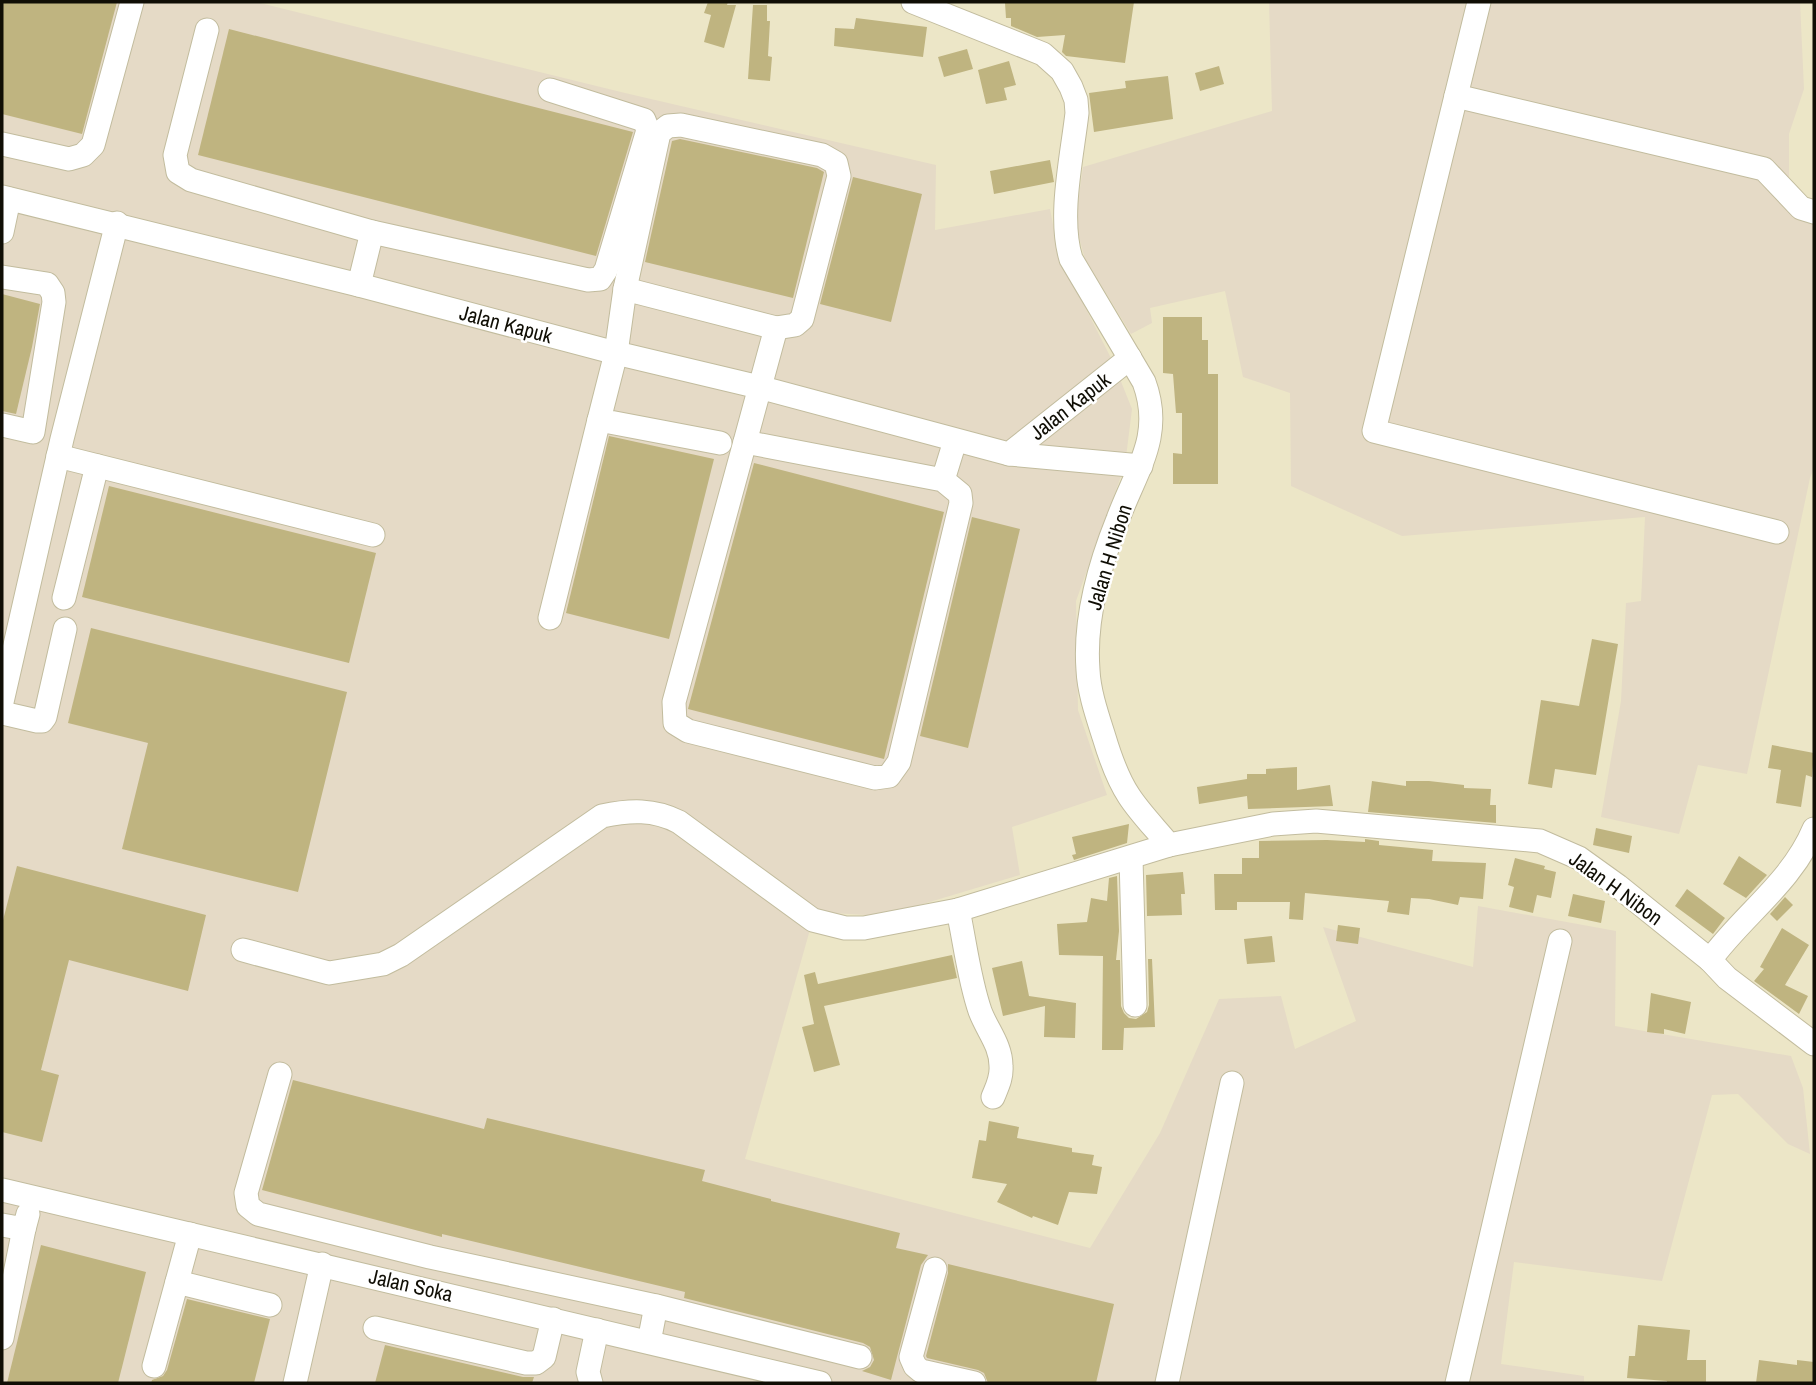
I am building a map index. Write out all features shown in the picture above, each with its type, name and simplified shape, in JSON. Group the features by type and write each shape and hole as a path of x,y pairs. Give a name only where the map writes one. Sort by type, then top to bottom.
{"street":[{"path":"2,144 69,159 83,155 93,145 132,2"},
{"name":"Jalan H Nibon","path":"912,2 1043,54 1062,71 1076,100 1077,113 1065,219 1067,245 1072,259 1144,383 1152,416 1152,430 1140,466 1098,577 1088,629 1088,670 1095,710 1116,772 1129,796 1169,845 1273,824 1316,821 1540,841 1579,858 1618,886 1710,960 1727,978 1814,1044"},
{"path":"1479,2 1374,431 1777,532"},
{"path":"207,30 174,155 178,172 191,180 372,232 588,280 600,279 606,270 648,130 644,120 550,90"},
{"path":"1456,96 1764,169 1801,208 1814,212"},
{"path":"550,618 616,353 625,289 659,133 668,126 681,125 822,156 836,163 839,176 802,319 795,325 776,328 625,289"},
{"path":"2,232 6,198"},
{"name":"Jalan Kapuk","path":"6,198 117,223 616,353 759,387 1009,454 1140,466"},
{"path":"2,702 9,634 58,456 117,223"},
{"path":"359,285 372,232"},
{"path":"2,277 47,284 53,293 54,302 33,432 2,425"},
{"path":"745,442 943,480 960,494 961,503 899,762 889,776 875,778 688,731 675,723 674,702 776,328"},
{"name":"Jalan Kapuk","path":"1009,454 1130,358"},
{"path":"599,420 720,443"},
{"path":"943,480 955,441"},
{"path":"58,456 373,535"},
{"path":"64,598 97,466"},
{"path":"2,713 42,721 65,629"},
{"path":"243,950 329,973 383,964 401,956 603,816 624,811 662,813 679,822 813,920 845,928 864,928 958,910 1169,845"},
{"path":"1710,960 1728,937 1771,894 1802,853 1814,830"},
{"path":"1131,858 1135,1005"},
{"path":"958,910 979,1008 996,1041 1000,1056 1000,1082 993,1097"},
{"path":"1457,1383 1560,942"},
{"path":"279,1074 246,1193 248,1206 258,1214 430,1257 656,1306 860,1357"},
{"path":"1167,1383 1232,1083"},
{"name":"Jalan Soka","path":"2,1190 649,1342 749,1375 820,1383"},
{"path":"2,1338 13,1227 32,1197"},
{"path":"154,1366 190,1234"},
{"path":"420,1288 430,1257"},
{"path":"295,1383 322,1264"},
{"path":"935,1269 911,1357 915,1366 922,1371 974,1383"},
{"path":"177,1282 271,1305"},
{"path":"649,1342 656,1306"},
{"path":"375,1328 526,1363 536,1363 544,1357 553,1319"},
{"path":"591,1383 588,1372 597,1330"}],"shaded area":[{"path":"2,2 256,2 625,93 936,165 935,230 1050,209 1059,256 1114,364 1132,409 1125,465 1076,601 1078,710 1107,795 1012,827 1020,875 883,916 815,912 745,1159 1090,1248 1160,1133 1219,999 1281,996 1295,1049 1356,1021 1323,927 1473,967 1478,906 1616,931 1615,1026 1791,1056 1803,1088 1810,1154 1788,1144 1738,1094 1712,1095 1662,1281 1514,1262 1501,1364 1584,1376 1584,1383 2,1383"},
{"path":"1269,2 1800,2 1804,89 1789,134 1789,204 1814,216 1814,468 1747,774 1698,765 1679,834 1601,817 1621,701 1626,603 1641,601 1645,517 1402,536 1291,486 1290,393 1243,377 1225,291 1150,308 1152,323 1131,334 1085,259 1075,223 1083,167 1272,111"}],"building":[{"path":"2,2 117,2 82,134 2,114"},
{"path":"708,2 728,2 727,5 736,5 724,48 704,42 711,15 704,13"},
{"path":"1134,2 1125,63 1066,56 1062,52 1065,35 1037,37 1011,26 1011,18 1006,18 1005,3"},
{"path":"753,5 767,5 767,21 770,21 768,56 772,57 770,81 748,79"},
{"path":"856,18 927,27 923,57 834,46 835,28 854,29"},
{"path":"229,29 633,132 596,256 198,155"},
{"path":"967,49 973,69 944,77 938,57"},
{"path":"1009,61 1016,85 1004,88 1007,100 986,104 978,70"},
{"path":"1219,66 1224,84 1200,91 1195,73"},
{"path":"1168,76 1173,119 1094,132 1089,93 1126,88 1125,81"},
{"path":"680,139 817,168 824,172 793,298 645,262 672,141"},
{"path":"1050,160 1054,182 994,194 990,171"},
{"path":"853,177 922,194 891,322 820,304"},
{"path":"2,294 40,304 16,414 2,411"},
{"path":"1163,317 1202,317 1202,340 1208,340 1208,374 1218,374 1218,484 1173,484 1173,453 1182,454 1182,413 1176,413 1173,374 1163,373"},
{"path":"609,436 714,459 669,639 566,613"},
{"path":"754,463 944,512 884,759 688,709"},
{"path":"109,486 376,553 349,663 82,597"},
{"path":"972,517 1020,529 968,748 920,736"},
{"path":"91,628 347,692 298,892 122,849 148,743 68,723"},
{"path":"1592,639 1618,644 1596,775 1555,769 1552,788 1528,784 1541,700 1579,706"},
{"path":"1772,745 1814,753 1812,777 1806,775 1801,807 1776,803 1781,770 1768,768"},
{"path":"1297,767 1297,790 1330,785 1333,806 1248,809 1247,796 1199,804 1197,787 1247,779 1247,774 1266,774 1266,769"},
{"path":"1372,781 1406,786 1406,781 1429,781 1464,785 1464,788 1491,789 1490,805 1496,805 1496,823 1368,812"},
{"path":"1129,824 1127,843 1074,860 1072,855 1076,854 1072,837"},
{"path":"1596,828 1632,836 1629,853 1593,845"},
{"path":"1365,839 1379,841 1379,845 1433,850 1432,861 1486,863 1483,899 1460,897 1458,905 1411,898 1409,915 1387,912 1389,901 1305,893 1303,920 1289,919 1290,902 1237,902 1237,910 1215,910 1214,874 1242,874 1242,858 1259,858 1259,841 1365,842"},
{"path":"1739,856 1767,875 1746,898 1723,884"},
{"path":"1515,858 1545,866 1544,869 1556,872 1551,898 1537,895 1533,913 1509,907 1514,887 1508,885"},
{"path":"17,866 206,915 188,991 69,960 41,1070 59,1075 42,1142 2,1132 2,924"},
{"path":"1183,872 1185,894 1181,894 1182,915 1147,916 1146,875"},
{"path":"1117,876 1119,931 1116,960 1120,960 1121,1006 1129,1018 1136,1019 1147,1012 1148,959 1152,959 1155,1027 1124,1028 1123,1050 1102,1050 1103,956 1059,955 1057,924 1087,922 1091,898 1107,901 1109,878"},
{"path":"1687,889 1725,918 1713,934 1675,906"},
{"path":"1573,894 1605,901 1601,923 1568,916"},
{"path":"1785,897 1793,905 1777,921 1770,914"},
{"path":"1338,925 1360,928 1358,944 1336,941"},
{"path":"1782,928 1809,945 1785,985 1808,996 1799,1014 1754,981 1764,969 1760,967"},
{"path":"1272,936 1275,962 1247,964 1244,939"},
{"path":"952,955 957,978 824,1006 840,1065 814,1072 802,1027 814,1024 804,975 815,972 818,984"},
{"path":"1022,961 1029,996 1076,1003 1075,1038 1044,1037 1045,1006 1003,1016 992,968"},
{"path":"1651,993 1691,1002 1685,1034 1664,1029 1664,1034 1647,1032"},
{"path":"293,1080 484,1129 487,1118 705,1170 702,1181 900,1233 896,1248 928,1255 921,1265 891,1380 862,1371 870,1367 874,1360 870,1347 863,1343 684,1298 685,1292 442,1234 442,1237 262,1190"},
{"path":"989,1121 1019,1127 1017,1138 1094,1155 1092,1165 1102,1167 1097,1194 1069,1192 1058,1225 1033,1216 1032,1218 997,1202 1007,1184 972,1178 979,1140 986,1141"},
{"path":"41,1245 146,1272 118,1383 7,1383"},
{"path":"948,1264 1114,1304 1096,1383 988,1383 984,1373 978,1370 927,1358"},
{"path":"187,1299 270,1319 254,1383 151,1383 163,1376 167,1370"},
{"path":"1638,1325 1690,1330 1687,1360 1706,1360 1706,1383 1667,1383 1627,1378 1629,1356 1635,1356"},
{"path":"385,1345 523,1377 534,1377 532,1383 375,1383"},
{"path":"1759,1360 1797,1365 1797,1360 1814,1362 1814,1383 1756,1383"}]}
